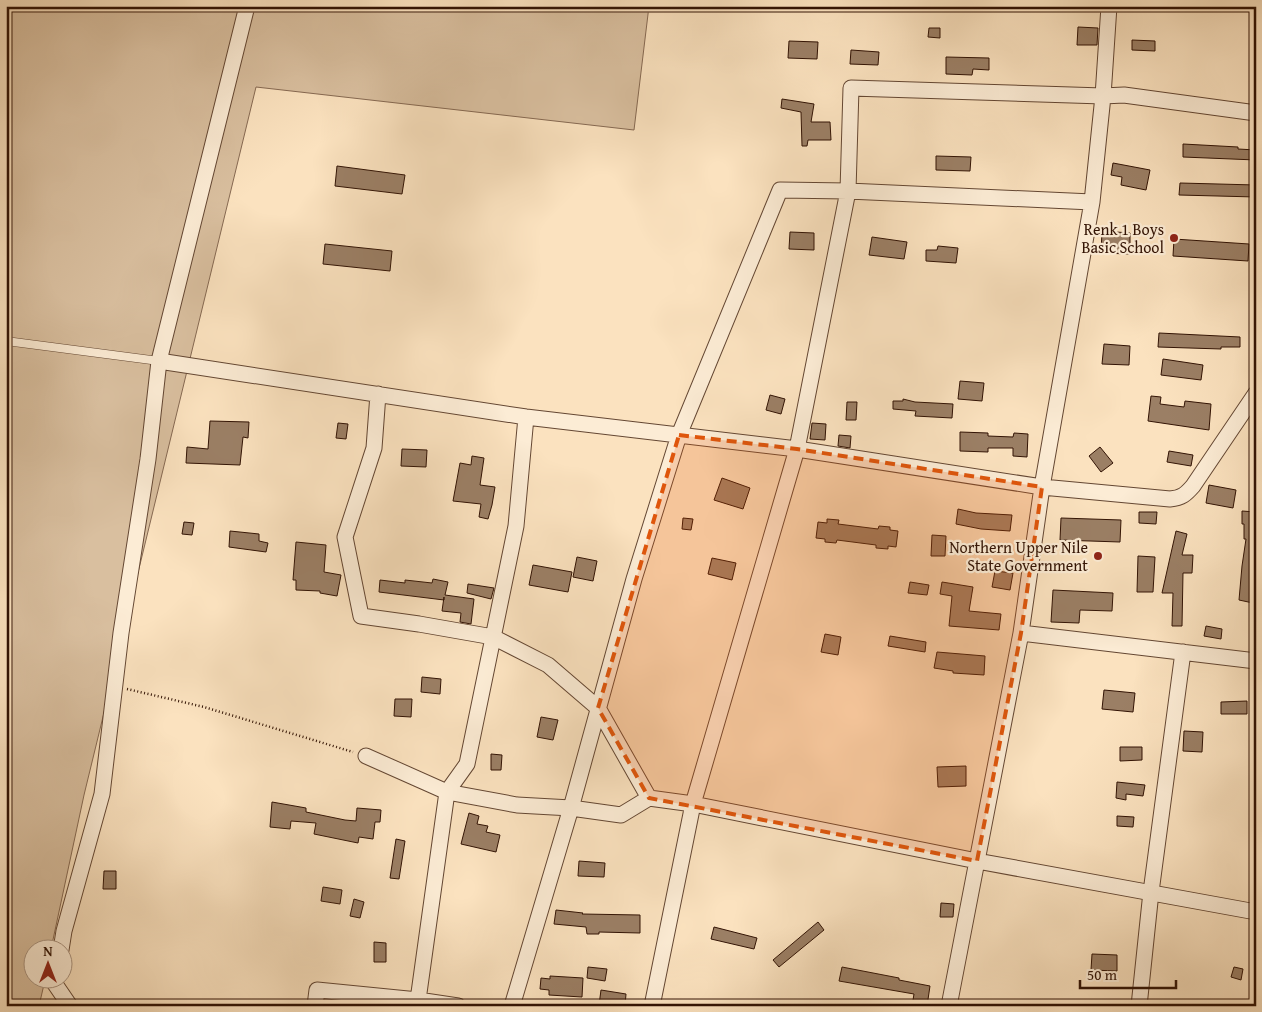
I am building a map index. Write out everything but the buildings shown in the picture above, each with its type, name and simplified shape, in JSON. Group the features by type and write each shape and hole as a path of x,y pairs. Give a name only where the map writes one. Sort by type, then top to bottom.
{"street":[{"path":"62,940 102,794 122,633 148,459 159,361 247,6"},
{"path":"949,1006 1021,633 1042,487 1092,202 1103,96 1109,6"},
{"path":"652,1006 693,804 798,448 848,191 852,88 1103,96 1124,95 1256,113"},
{"path":"512,1006 571,808 634,579 679,435 780,190 848,191 1092,202"},
{"path":"159,361 526,417 798,448 1042,487 1170,499 1185,495 1193,486 1256,393"},
{"path":"378,394 374,448 345,537 361,616 493,637 548,665 598,708 649,798"},
{"path":"409,1001 447,792 467,764 516,526 526,417"},
{"path":"1021,633 1256,661"},
{"path":"1139,1006 1151,892 1182,652"},
{"path":"366,756 447,792 517,805 571,808 621,815 649,798 693,804 977,861 1256,912"},
{"path":"59,990 70,1006"},
{"path":"315,1006 317,990 458,1006"}],"lane":[{"path":"6,341 159,361"}],"path":[{"path":"115,686 204,707 366,756"}],"highlighted area":[{"path":"679,435 797,449 1042,487 1021,633 977,861 649,798 598,708"}],"shaded area":[{"path":"6,6 649,6 634,130 256,87 84,795 53,940 22,940 22,990 43,990 39,1006 6,1006"}],"place":[{"name":"Renk 1 Boys Basic School","path":"1174,238"},
{"name":"Northern Upper Nile State Government","path":"1098,556"}]}
